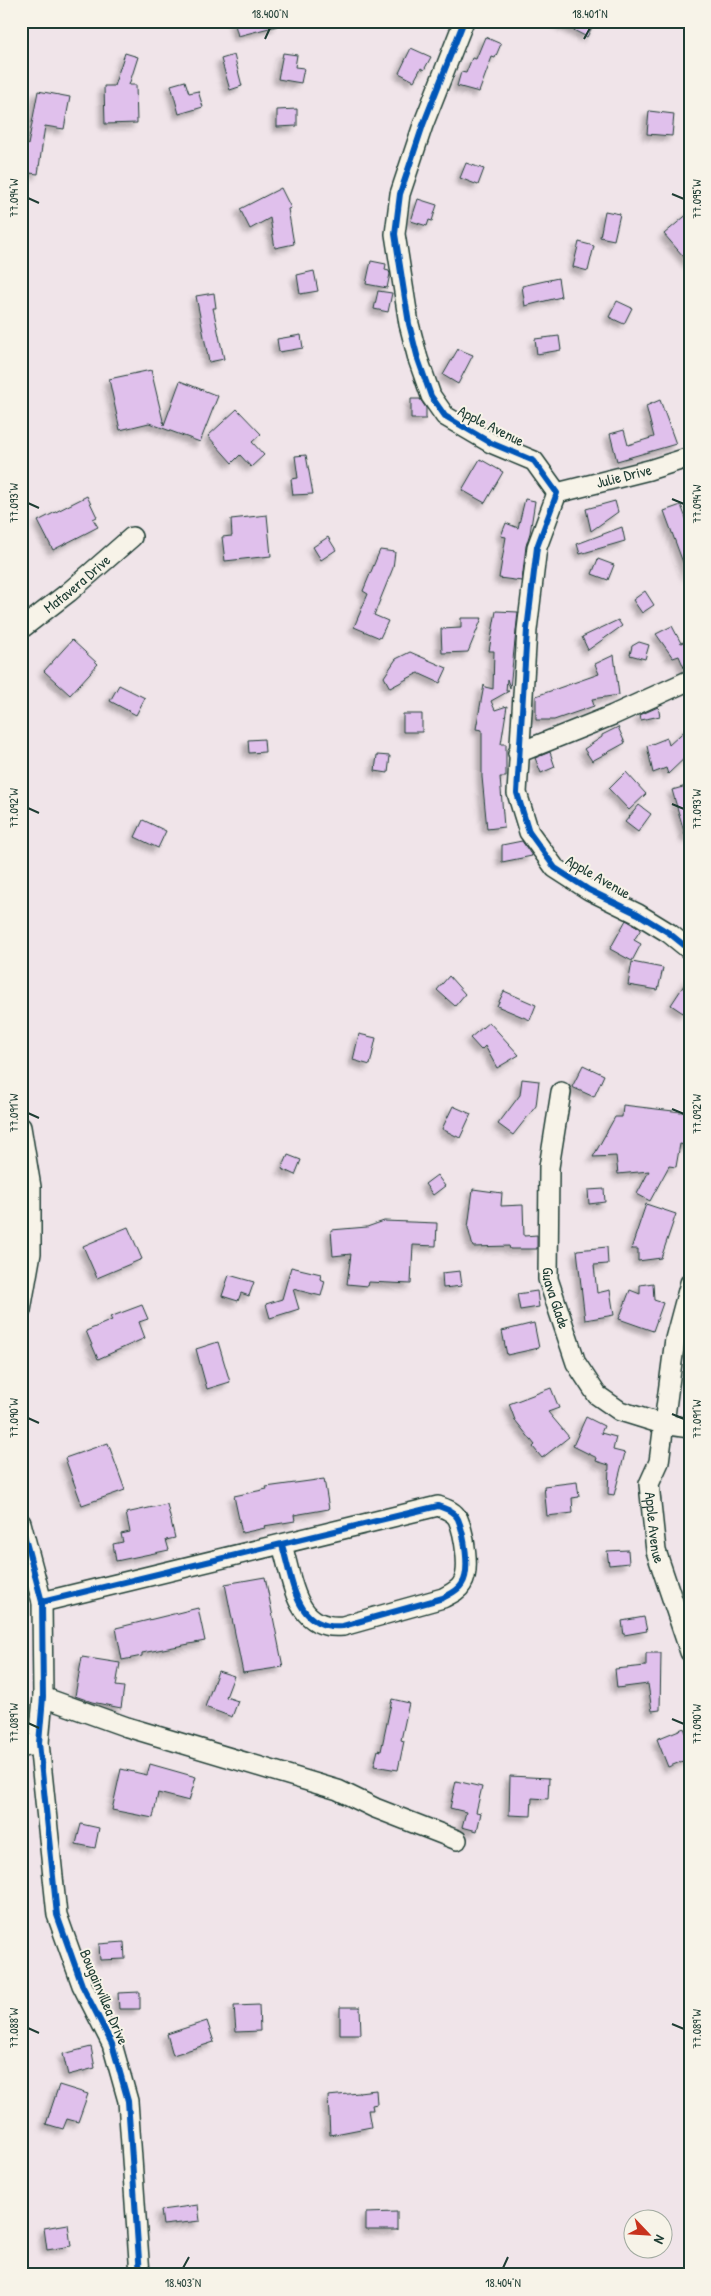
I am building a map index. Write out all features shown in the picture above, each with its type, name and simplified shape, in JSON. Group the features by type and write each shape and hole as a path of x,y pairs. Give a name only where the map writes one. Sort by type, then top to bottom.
{"street":[{"name":"Apple Avenue","path":"464,21 423,125 400,194 395,234 409,324 418,359 431,396 445,416 491,443 534,461 557,493 537,547 527,630 517,793 529,832 556,868 589,890 669,933 690,950"},
{"name":"Julie Drive","path":"557,493 649,470 690,457"},
{"name":"Matavera Drive","path":"21,629 69,592 132,537"},
{"path":"518,753 614,715 690,680"},
{"name":"Guava Glade","path":"562,1092 549,1167 547,1226 548,1280 560,1321 576,1363 597,1395 620,1411 662,1424 690,1428"},
{"path":"21,1127 31,1187 31,1253 21,1310"},
{"name":"Apple Avenue","path":"690,1283 674,1339 658,1462 649,1484 656,1551 690,1652"},
{"path":"42,1602 438,1506 450,1510 458,1518 468,1563 462,1585 443,1598 344,1626 331,1627 319,1624 308,1617 300,1607 282,1545"},
{"name":"Bougainvillea Drive","path":"21,1523 42,1602 42,1697 30,1746 57,1915 82,1985 112,2044 128,2100 140,2275"},
{"path":"42,1697 127,1727 338,1790 375,1808 457,1840"}],"building":[{"path":"234,21 277,21 277,26 238,36"},
{"path":"556,21 595,21 587,37"},
{"path":"485,37 501,44 495,58 492,57 479,92 457,86 461,72 466,73 472,58 476,59"},
{"path":"411,48 431,57 424,70 421,68 414,81 399,73"},
{"path":"125,53 138,57 129,85 136,85 137,123 105,124 104,86 114,86"},
{"path":"283,53 297,55 295,67 304,68 301,83 278,79"},
{"path":"234,55 242,86 230,90 221,59"},
{"path":"185,81 189,93 198,91 203,107 179,114 171,85"},
{"path":"38,91 70,97 64,129 45,126 38,174 21,172 21,144 28,145"},
{"path":"297,109 297,126 277,127 277,110"},
{"path":"649,111 674,114 672,136 647,134"},
{"path":"466,163 484,169 478,185 460,178"},
{"path":"281,188 291,208 288,209 294,244 275,248 270,218 250,229 240,209"},
{"path":"418,199 437,205 432,221 429,220 427,226 411,221"},
{"path":"605,211 620,214 614,240 600,237"},
{"path":"690,212 690,264 664,234"},
{"path":"579,242 594,246 588,271 573,267"},
{"path":"371,261 386,264 385,270 389,271 390,274 387,288 366,284"},
{"path":"314,271 318,291 300,294 297,275"},
{"path":"558,278 561,297 525,306 522,286"},
{"path":"378,291 392,293 388,312 374,309"},
{"path":"214,293 216,308 213,308 224,359 209,362 196,296"},
{"path":"617,301 632,308 624,324 609,317"},
{"path":"301,335 303,348 279,352 277,339"},
{"path":"559,336 561,350 537,354 535,339"},
{"path":"458,349 473,355 458,384 443,375"},
{"path":"151,370 164,425 180,381 218,396 200,442 149,423 120,430 109,379"},
{"path":"411,399 420,399 426,408 426,419 411,419"},
{"path":"660,400 676,444 617,461 610,434 624,430 628,445 654,437 646,406"},
{"path":"237,409 261,434 252,442 264,455 251,467 240,455 232,463 208,436"},
{"path":"306,455 313,494 293,495 291,479 298,478 295,456"},
{"path":"480,459 503,472 485,503 462,490"},
{"path":"87,496 97,517 93,519 98,527 53,550 38,521"},
{"path":"525,499 535,501 526,546 522,581 499,578 506,537 501,536 506,523 518,528"},
{"path":"615,501 618,512 591,531 586,509"},
{"path":"681,505 690,529 688,576 664,511"},
{"path":"267,515 271,556 225,561 222,537 232,536 231,519"},
{"path":"622,527 625,541 580,554 577,544"},
{"path":"328,537 336,550 321,560 313,547"},
{"path":"380,550 395,552 393,568 374,615 388,621 380,638 354,627 368,594 363,591"},
{"path":"598,559 614,565 608,580 592,574"},
{"path":"645,591 654,605 642,613 633,600"},
{"path":"496,611 518,612 510,688 507,679 506,691 509,691 491,701 495,710 507,706 501,744 506,744 506,777 500,777 504,827 487,829 482,777 482,730 476,729 484,685 493,689 494,651 489,651"},
{"path":"461,618 482,618 468,652 442,653 441,629 461,628"},
{"path":"618,620 622,626 588,650 582,637"},
{"path":"672,626 681,643 690,639 690,669 685,670 679,656 673,658 656,634"},
{"path":"72,640 98,664 70,695 44,671"},
{"path":"639,642 649,645 645,659 630,655 632,646"},
{"path":"410,652 447,668 440,683 418,673 390,688 384,677 396,659"},
{"path":"614,655 619,695 592,699 594,706 554,720 536,720 536,696 599,674 595,664"},
{"path":"119,685 145,698 136,715 110,701"},
{"path":"658,707 660,716 641,720 640,715"},
{"path":"403,714 422,714 422,732 403,732"},
{"path":"690,726 690,753 668,774 666,768 653,773 647,746 667,738 669,745"},
{"path":"618,727 625,743 592,761 584,749 602,737 602,735"},
{"path":"264,739 265,752 249,753 248,740"},
{"path":"550,752 555,767 541,773 535,758"},
{"path":"377,755 390,756 388,773 375,771"},
{"path":"626,772 646,794 629,810 609,789"},
{"path":"690,785 690,837 686,838 672,790"},
{"path":"639,805 651,814 638,832 625,822"},
{"path":"143,820 166,831 158,848 135,837"},
{"path":"522,841 532,856 502,862 502,845"},
{"path":"626,920 641,929 634,940 641,944 632,961 610,949"},
{"path":"632,962 663,968 658,990 628,985"},
{"path":"449,976 465,994 455,1006 437,990"},
{"path":"690,976 690,1004 683,1013 671,1005"},
{"path":"504,991 536,1005 530,1020 497,1006"},
{"path":"489,1022 519,1055 497,1068 485,1046 481,1050 470,1038"},
{"path":"359,1034 376,1038 370,1065 353,1060"},
{"path":"583,1065 604,1075 594,1097 572,1087"},
{"path":"522,1079 539,1081 536,1106 513,1135 498,1124 520,1095"},
{"path":"623,1105 690,1113 690,1146 680,1144 676,1167 669,1166 650,1201 637,1194 649,1171 618,1174 616,1156 593,1157 615,1117 622,1117"},
{"path":"453,1106 471,1114 460,1138 442,1129"},
{"path":"288,1155 301,1160 295,1175 282,1169"},
{"path":"437,1175 445,1186 433,1195 425,1184"},
{"path":"473,1189 502,1193 501,1206 523,1205 524,1236 537,1235 537,1249 510,1249 509,1246 473,1247 468,1228"},
{"path":"604,1189 605,1202 589,1204 588,1190"},
{"path":"646,1204 676,1214 661,1258 638,1261 638,1249 631,1249"},
{"path":"384,1221 437,1223 436,1246 413,1245 411,1284 369,1282 368,1286 347,1284 351,1254 333,1256 331,1230 367,1227"},
{"path":"128,1227 142,1259 97,1278 83,1246"},
{"path":"607,1247 608,1264 594,1265 597,1293 610,1290 614,1315 585,1320 577,1250"},
{"path":"291,1267 321,1274 320,1279 325,1281 321,1296 293,1289 299,1309 270,1318 266,1304 282,1299"},
{"path":"460,1271 462,1286 443,1288 442,1273"},
{"path":"229,1275 254,1282 249,1296 241,1293 238,1301 222,1296"},
{"path":"653,1283 654,1300 663,1303 653,1331 619,1319 630,1290 640,1294 640,1285"},
{"path":"537,1291 539,1307 520,1310 517,1294"},
{"path":"142,1305 148,1319 139,1322 145,1338 98,1359 86,1331 112,1320 110,1317"},
{"path":"534,1323 539,1348 507,1355 502,1331"},
{"path":"218,1342 230,1382 207,1389 196,1349"},
{"path":"551,1388 559,1408 548,1412 569,1437 542,1458 533,1447 535,1445 515,1420 509,1404"},
{"path":"586,1417 604,1426 601,1433 616,1437 613,1450 625,1453 614,1495 608,1494 609,1465 596,1461 597,1458 573,1446"},
{"path":"108,1443 125,1490 82,1505 65,1458"},
{"path":"324,1479 329,1509 294,1515 295,1521 264,1526 265,1528 242,1533 234,1496 267,1489 266,1487"},
{"path":"577,1482 579,1497 572,1498 573,1513 547,1516 544,1486"},
{"path":"167,1504 175,1538 166,1540 169,1550 116,1561 113,1544 123,1542 121,1534 130,1532 126,1513"},
{"path":"628,1550 629,1563 609,1565 607,1551"},
{"path":"265,1577 283,1667 243,1673 225,1584"},
{"path":"198,1608 205,1641 142,1653 142,1656 122,1660 116,1628"},
{"path":"644,1617 647,1631 624,1635 622,1621"},
{"path":"646,1653 661,1653 660,1710 652,1711 648,1684 617,1688 615,1669 646,1666"},
{"path":"82,1657 120,1663 116,1686 124,1687 121,1708 92,1702 75,1696"},
{"path":"218,1671 234,1676 226,1697 238,1701 232,1717 205,1707"},
{"path":"392,1699 409,1703 401,1740 404,1741 398,1770 374,1766 378,1750 381,1751"},
{"path":"684,1728 690,1743 690,1758 668,1767 657,1739"},
{"path":"150,1764 196,1777 189,1801 158,1793 153,1818 112,1810 121,1769 147,1775"},
{"path":"510,1776 549,1778 548,1799 532,1798 531,1816 509,1815"},
{"path":"456,1781 482,1787 476,1812 481,1813 477,1831 462,1827 466,1812 450,1808"},
{"path":"81,1824 99,1828 95,1848 76,1844"},
{"path":"124,1942 125,1959 100,1960 99,1944"},
{"path":"140,1992 140,2009 119,2009 118,1993"},
{"path":"259,2005 260,2031 236,2032 234,2006"},
{"path":"340,2007 360,2007 361,2034 340,2034"},
{"path":"207,2021 214,2042 173,2055 167,2034"},
{"path":"91,2047 95,2068 68,2075 63,2054"},
{"path":"59,2085 88,2094 78,2122 67,2119 63,2129 46,2124"},
{"path":"376,2090 377,2104 372,2105 373,2110 368,2110 371,2127 330,2135 328,2096"},
{"path":"198,2205 200,2221 163,2225 161,2210"},
{"path":"397,2212 397,2230 366,2230 366,2213"},
{"path":"68,2224 71,2246 47,2250 44,2228"}],"cycle path":[{"path":"464,21 423,125 400,194 395,234 409,324 418,359 431,396 445,416 491,443 534,461 557,493 537,547 527,630 517,793 529,832 555,868 589,890 638,914 669,933 690,950"},
{"path":"42,1602 438,1506 452,1512 458,1519 464,1542 465,1578 454,1592 443,1598 343,1626 327,1625 315,1621 299,1601 293,1588 282,1545"},
{"path":"21,1523 42,1602 43,1697 39,1743 57,1915 82,1985 112,2044 128,2101 140,2275"}]}
